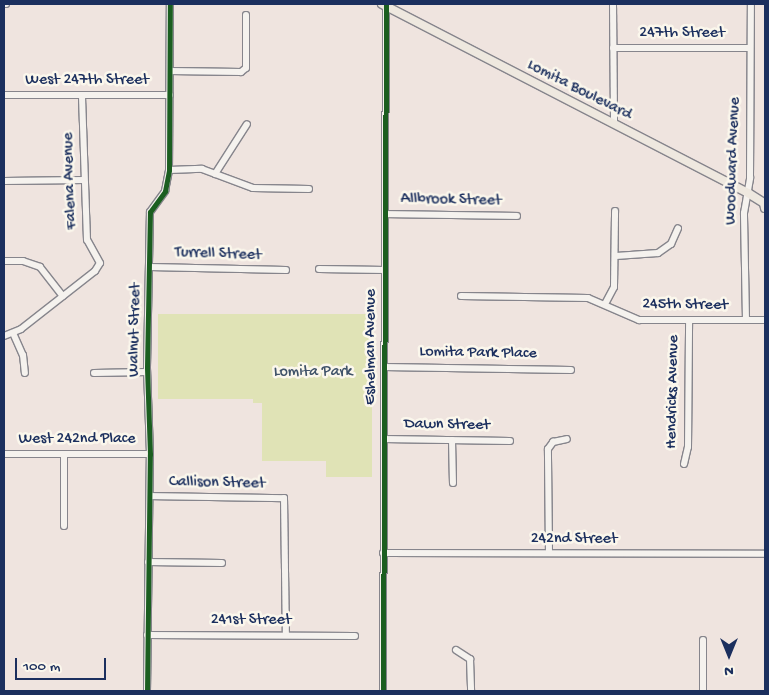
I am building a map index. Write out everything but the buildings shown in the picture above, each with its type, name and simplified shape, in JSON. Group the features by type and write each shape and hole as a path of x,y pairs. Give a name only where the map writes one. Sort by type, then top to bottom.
{"main road":[{"name":"Lomita Boulevard","path":"385,4 748,193 765,204"}],"street":[{"name":"Walnut Street","path":"147,691 150,454 147,372 150,212 165,191 169,170 170,4"},
{"name":"Eshelman Avenue","path":"383,691 385,4"},
{"path":"613,4 614,124"},
{"name":"Woodward Avenue","path":"746,320 744,214 748,193 751,4"},
{"path":"170,71 241,72 246,68 246,15"},
{"name":"247th Street","path":"613,48 750,48"},
{"name":"West 247th Street","path":"4,95 170,95"},
{"name":"Falena Avenue","path":"63,296 95,271 100,263 87,240 82,96"},
{"path":"215,174 247,124"},
{"path":"169,170 202,169 253,188 309,190"},
{"path":"4,181 84,180"},
{"path":"605,304 614,287 616,256 615,211"},
{"name":"Allbrook Street","path":"385,214 517,216"},
{"path":"616,256 658,253 672,244 678,228"},
{"path":"4,261 23,261 40,267 63,296 13,333 4,336"},
{"name":"Turrell Street","path":"150,267 286,270"},
{"path":"319,269 385,270"},
{"name":"245th Street","path":"460,296 568,295 605,304 639,320 765,320"},
{"name":"Hendricks Avenue","path":"684,464 688,447 689,320"},
{"path":"13,333 23,355 25,373"},
{"name":"Lomita Park Place","path":"384,367 571,370"},
{"path":"94,373 147,372"},
{"name":"Dawn Street","path":"384,439 510,441"},
{"path":"549,553 548,449 553,442 567,439"},
{"path":"452,440 453,483"},
{"name":"West 242nd Place","path":"4,454 150,454"},
{"path":"64,455 64,526"},
{"name":"Callison Street","path":"150,496 284,498 286,634"},
{"name":"242nd Street","path":"383,553 765,554"},
{"path":"148,562 222,563"},
{"name":"241st Street","path":"147,635 286,634 355,636"},
{"path":"703,640 703,691"},
{"path":"456,650 470,660 471,691"}],"green space":[{"name":"Lomita Park","path":"158,314 372,314 372,477 326,477 326,461 262,461 262,403 253,403 253,399 158,399"}],"cycle path":[{"path":"147,691 150,454 147,367 150,212 165,191 169,170 170,4"},
{"path":"383,691 386,4"}]}
